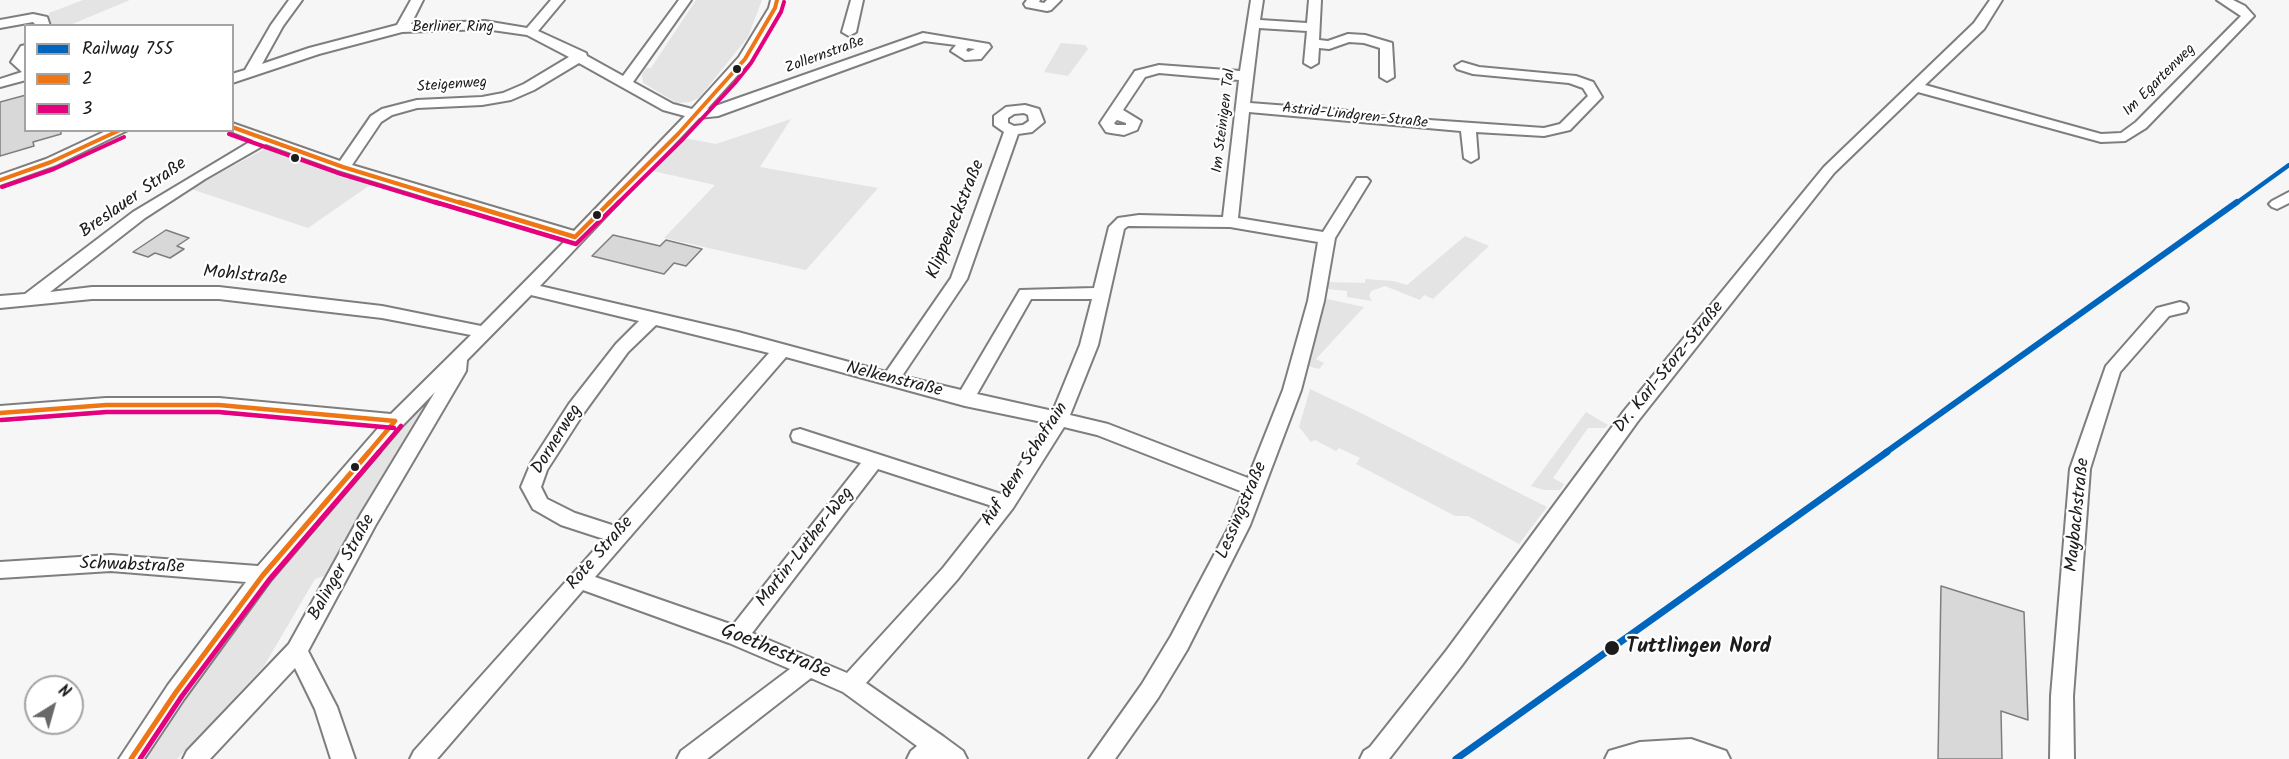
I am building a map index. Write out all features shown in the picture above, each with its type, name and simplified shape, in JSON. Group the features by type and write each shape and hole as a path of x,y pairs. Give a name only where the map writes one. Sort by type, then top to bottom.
{"street":[{"path":"250,73 277,25 297,0"},
{"path":"402,28 417,0"},
{"path":"530,32 558,0"},
{"path":"626,81 685,0"},
{"name":"Balinger Straße","path":"131,759 176,692 263,574 395,421 528,290 575,237 696,114 745,59 775,8 777,0"},
{"path":"849,32 857,0"},
{"path":"1034,0 1030,4 1047,7 1055,0"},
{"name":"Im Steinigen Tal","path":"1230,222 1257,0"},
{"path":"1311,63 1315,0"},
{"name":"Dr. Karl-Storz-Straße","path":"1372,759 1378,755 1454,658 1631,416 1829,170 1979,26 1996,0"},
{"name":"Im Egartenweg","path":"1916,87 2101,138 2125,137 2141,125 2248,16 2241,9 2223,0"},
{"path":"0,24 33,18 42,20 43,24"},
{"path":"1255,24 1314,27"},
{"name":"Berliner Ring","path":"234,78 314,51 402,28 485,26 530,32 581,56 668,107 696,114"},
{"name":"Zollernstraße","path":"696,114 712,113 728,108 923,37 965,43"},
{"path":"1312,44 1329,45 1348,38 1365,39 1387,46 1387,76"},
{"path":"24,52 18,62 24,67"},
{"name":"Steigenweg","path":"343,167 376,119 387,112 417,104 482,101 506,97 581,56"},
{"name":"Astrid-Lindgren-Straße","path":"1243,107 1341,114 1386,121 1544,132 1566,126 1595,97 1588,85 1571,79 1478,71 1462,66"},
{"path":"1116,110 1140,74 1159,69 1246,76"},
{"path":"0,83 24,76"},
{"path":"1468,127 1471,158"},
{"path":"234,128 343,167 575,237"},
{"name":"Klippeneckstraße","path":"890,380 958,279 1012,130"},
{"path":"0,180 58,159 116,132"},
{"name":"Breslauer Straße","path":"31,298 139,215 200,176 263,140"},
{"name":"Lessingstraße","path":"1101,759 1150,691 1179,643 1240,525 1292,390 1316,301 1327,238 1362,181"},
{"name":"Auf dem Schafrain","path":"850,685 950,574 1006,503 1059,420 1089,345 1117,227 1124,221 1138,220 1230,222"},
{"path":"1230,222 1327,238"},
{"name":"Nelkenstraße","path":"528,290 653,317 965,399 1101,429 1254,489"},
{"name":"Mohlstraße","path":"0,302 92,293 219,293 382,312 484,332"},
{"path":"965,399 1026,294 1101,293"},
{"name":"Maybachstraße","path":"2062,759 2062,696 2080,469 2112,370 2163,312 2180,308"},
{"name":"Dornerweg","path":"617,535 568,519 540,504 531,487 538,468 576,409 622,348 653,317"},
{"name":"Rote Straße","path":"423,759 617,535 781,351"},
{"name":"Balinger Straße","path":"195,759 297,651 368,520 457,370 460,355"},
{"path":"0,413 105,405 219,405 395,421"},
{"path":"800,436 1006,503"},
{"name":"Martin-Luther-Weg","path":"737,636 874,460"},
{"name":"Schwabstraße","path":"0,570 111,563 263,574"},
{"name":"Goethestraße","path":"578,580 737,636 850,685 928,752 955,759"},
{"path":"297,651 326,707 343,759"},
{"path":"689,759 809,667"},
{"path":"1617,759 1640,753 1691,750 1718,759"}],"shaded area":[{"path":"83,0 130,0 72,24 49,24 49,13"},
{"path":"696,0 762,0 748,37 699,98 690,102 677,103 643,83 642,75 646,68 651,68"},
{"path":"1061,43 1085,45 1088,49 1068,76 1044,72"},
{"path":"791,119 760,167 878,188 806,270 664,238 715,185 653,171 684,138 716,144"},
{"path":"268,147 373,183 308,228 191,189"},
{"path":"1465,236 1489,246 1433,299 1424,295 1420,300 1385,286 1371,291 1369,296 1372,301 1347,297 1347,291 1328,289 1329,282 1365,283 1365,279 1394,281 1407,285"},
{"path":"1327,299 1364,307 1316,359 1324,363 1319,369 1308,366"},
{"path":"1310,389 1547,507 1519,544 1468,516 1455,516 1356,464 1360,458 1339,448 1336,451 1315,440 1311,442 1299,427"},
{"path":"424,402 424,410 324,576 315,579 264,666 177,759 141,759 185,694 274,575 399,426"},
{"path":"1586,412 1608,425 1605,428 1588,428 1553,478 1564,484 1560,490 1544,490 1531,486"}],"building":[{"path":"24,96 24,132 61,132 61,134 33,142 34,146 0,156 0,102"},
{"path":"166,230 189,238 177,246 184,249 170,258 155,253 148,257 133,252"},
{"path":"613,235 660,246 666,240 702,249 686,266 674,263 664,274 592,256"},
{"path":"1941,586 2024,612 2028,720 2001,711 2002,759 1938,759"}],"rail line":[{"name":"755","path":"1456,759 2289,165"}],"transit line":[{"name":"2","path":"234,128 343,167 575,237 678,134 729,78 745,59 775,8 777,0"},
{"name":"3","path":"229,134 341,174 576,244 683,139 735,83 751,63 781,12 784,2"},
{"name":"2","path":"0,180 51,162 116,132"},
{"name":"3","path":"2,187 54,169 124,137"},
{"name":"2","path":"0,413 106,405 219,405 395,421"},
{"name":"3","path":"1,420 106,412 219,412 394,428"},
{"name":"2","path":"131,759 176,692 263,575 395,421"},
{"name":"3","path":"140,759 182,696 269,580 401,426"}],"place":[{"name":"Tuttlingen Nord","path":"1612,648"}]}
